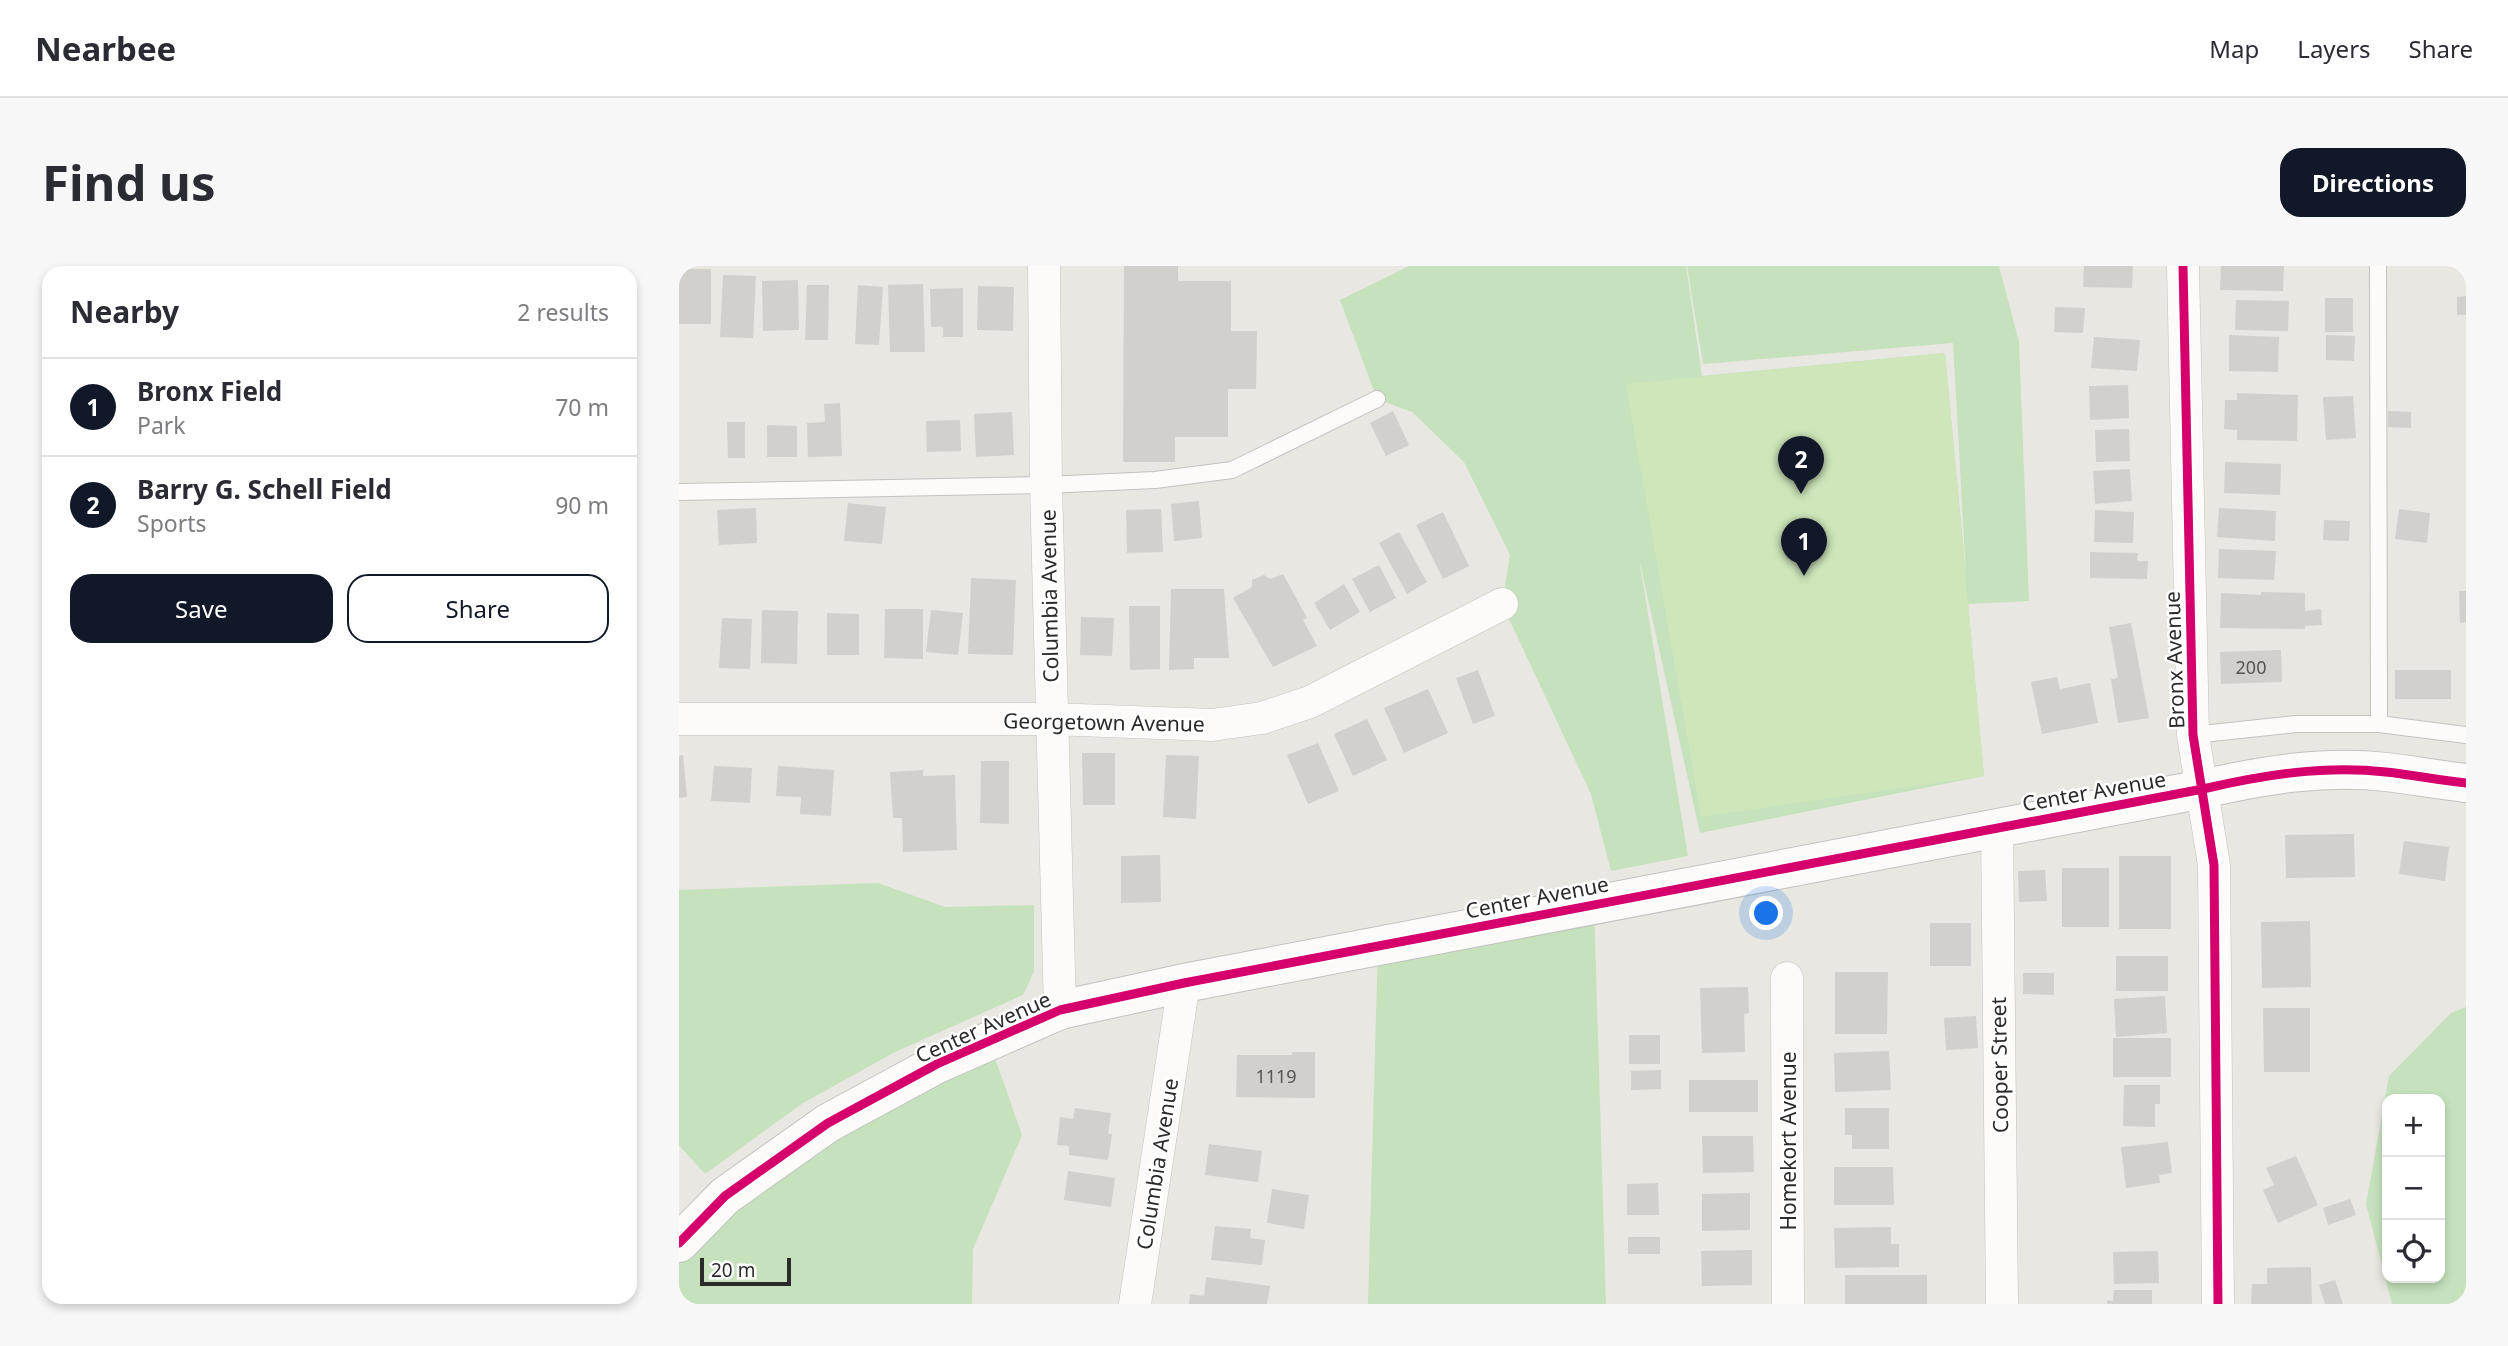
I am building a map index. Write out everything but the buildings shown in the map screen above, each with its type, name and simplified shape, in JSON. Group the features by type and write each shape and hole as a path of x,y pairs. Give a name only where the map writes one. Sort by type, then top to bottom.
{"street":[{"name":"Columbia Avenue","path":"1044,266 1046,485 1060,1010"},
{"name":"Bronx Avenue","path":"2183,266 2193,735 2214,865 2218,1304"},
{"name":"Georgetown Avenue","path":"679,719 1052,719 1212,725 1262,718 1310,702 1502,604"},
{"name":"Center Avenue","path":"679,1243 725,1196 828,1123 937,1065 1060,1010 1184,983 2260,776 2321,771 2383,772 2466,783"},
{"name":"Cooper Street","path":"1997,827 2002,1304"},
{"name":"Homekort Avenue","path":"1787,978 1788,1304"},
{"name":"Columbia Avenue","path":"1135,1304 1184,983"}],"lane":[{"path":"2378,266 2379,724"},
{"path":"679,492 1046,485 1156,480 1232,470 1377,399"},
{"path":"2193,735 2296,724 2379,724 2466,735"}],"green space":[{"path":"1409,266 1686,266 1702,376 1945,353 1966,575 1953,343 1703,364 1687,266 1999,266 2019,342 2029,601 1968,604 1984,776 1700,833 1639,559 1688,856 1611,871 1591,794 1502,604 1510,555 1464,462 1412,412 1377,399 1340,300"},
{"path":"1945,353 1984,776 1701,817 1626,384"},
{"path":"878,883 945,907 1034,905 1034,971 1023,995 895,1052 803,1103 705,1174 679,1145 679,890"},
{"path":"1594,904 1606,1304 1368,1304 1378,945"},
{"path":"2466,1007 2466,1304 2392,1304 2387,1283 2445,1283 2445,1094 2386,1094 2389,1076 2451,1013"},
{"path":"989,1041 1022,1135 973,1249 972,1304 679,1304 679,1243"},
{"path":"2382,1115 2382,1266 2366,1204"}],"cycle path":[{"path":"2183,266 2193,735 2214,865 2218,1304"},
{"path":"679,1243 725,1196 828,1123 937,1064 1060,1010 1184,983 2271,776 2363,770 2466,783"}],"place":[{"name":"Barry G. Schell Field","path":"1801,494"},
{"name":"Bronx Field","path":"1804,576"}]}
